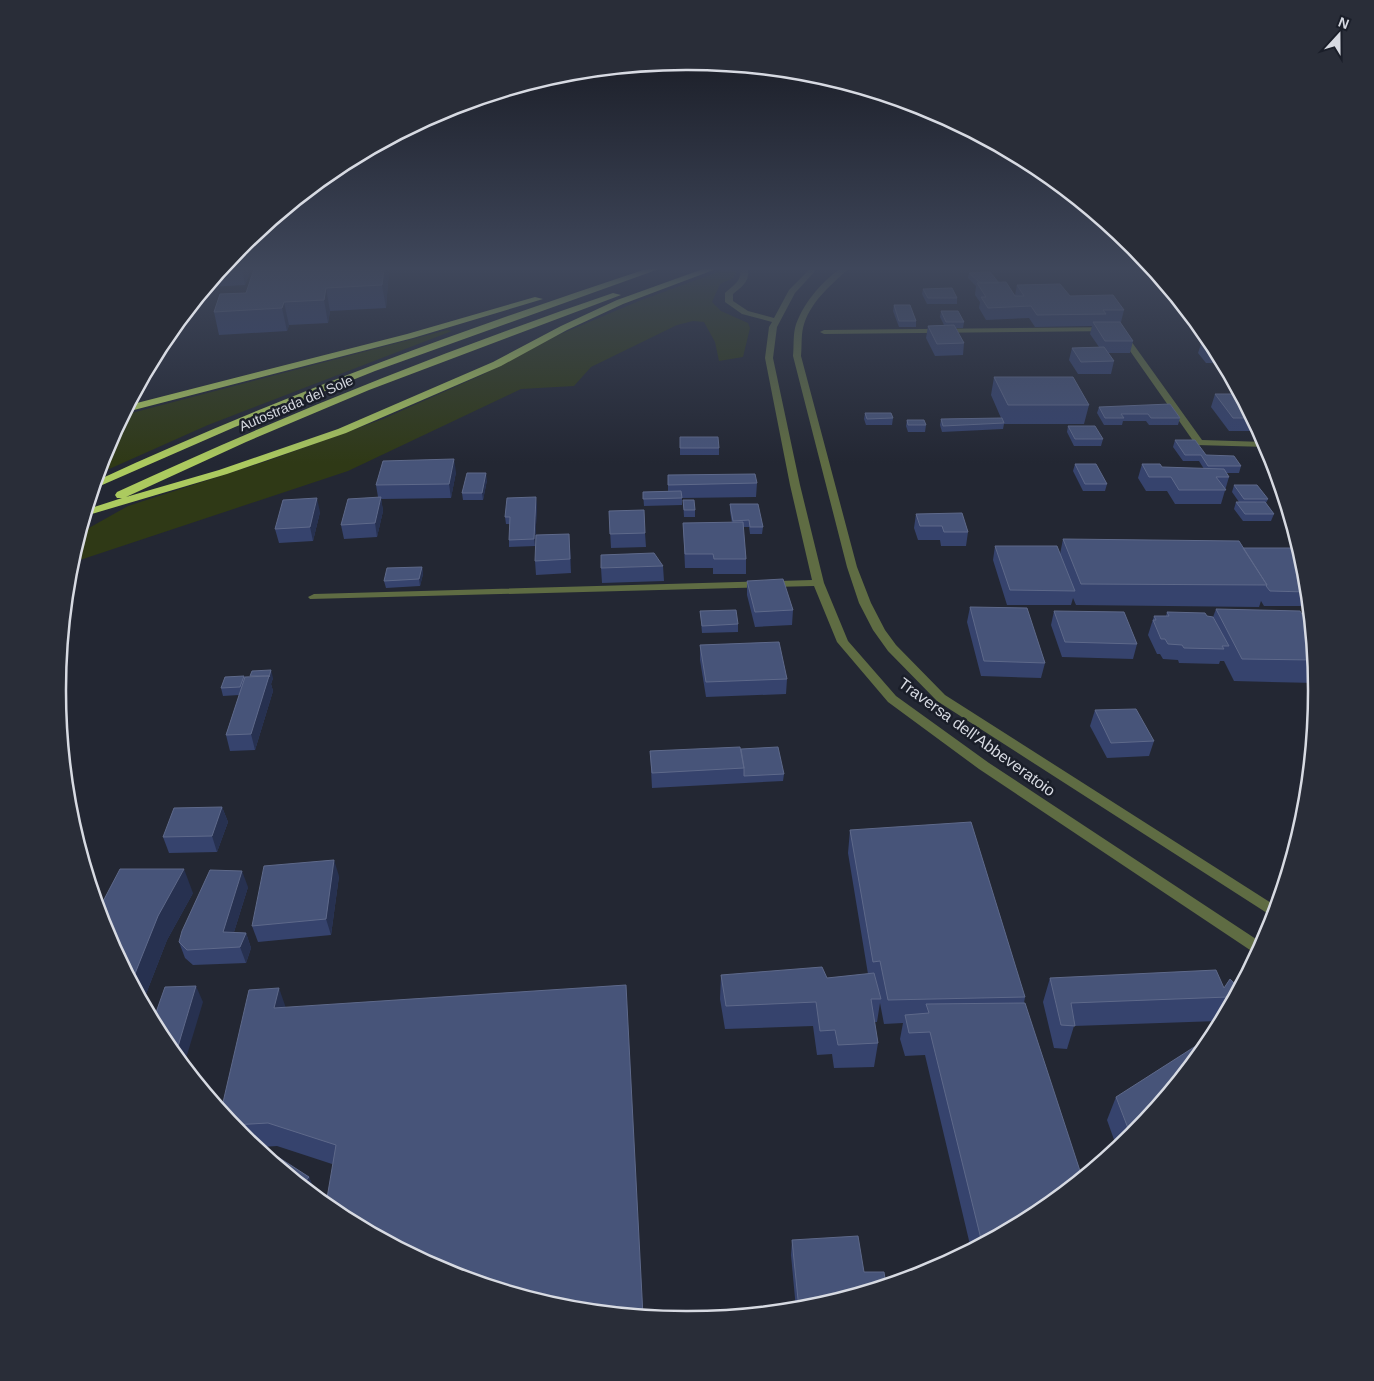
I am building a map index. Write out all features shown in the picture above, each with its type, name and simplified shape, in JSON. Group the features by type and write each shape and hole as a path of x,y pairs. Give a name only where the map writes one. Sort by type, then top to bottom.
{"highway":[{"path":"135,406 419,333"},
{"name":"Autostrada del Sole","path":"103,482 267,410 390,361 469,333"},
{"name":"Autostrada del Sole","path":"93,509 192,461 509,333"},
{"path":"93,511 223,472 342,431 497,364 554,333"}],"street":[{"name":"Traversa dell'Abbeveratoio","path":"772,333 769,358 795,484 818,583 829,613 843,642 892,699 984,766 1252,946"},
{"name":"Traversa dell'Abbeveratoio","path":"799,333 797,356 852,567 865,603 879,630 892,648 941,698 1268,908"},
{"path":"1121,333 1199,443 1256,445"},
{"path":"314,597 818,583"}],"green space":[{"path":"434,333 446,333 208,425 107,470 132,413"},
{"path":"562,333 660,333 591,367 574,386 521,389 348,471 80,560 87,529 128,506 267,461 383,419 482,375"},
{"path":"710,333 749,333 743,357 719,361 715,342"}],"building":[{"path":"932,333 959,333 964,343 937,344"},
{"path":"1100,333 1128,333 1133,341 1105,341"},
{"path":"1104,347 1114,361 1081,362 1072,348"},
{"path":"994,377 1073,377 1089,405 1008,405"},
{"path":"1215,394 1232,394 1245,418 1233,418"},
{"path":"1170,404 1180,418 1151,418 1148,414 1121,414 1124,418 1105,418 1099,407"},
{"path":"865,413 891,413 893,418 867,419"},
{"path":"1002,418 1004,423 943,426 941,419"},
{"path":"907,420 924,420 926,425 908,425"},
{"path":"1068,426 1095,426 1103,439 1075,439"},
{"path":"680,437 718,437 719,448 680,448"},
{"path":"1175,440 1195,440 1206,455 1234,456 1241,466 1208,466 1201,455 1185,455"},
{"path":"454,459 449,484 376,485 383,461"},
{"path":"1075,464 1096,464 1107,484 1085,484"},
{"path":"1142,464 1160,464 1162,467 1224,469 1229,477 1216,477 1226,490 1179,490 1171,477 1149,477"},
{"path":"467,473 486,473 482,493 462,493"},
{"path":"755,474 757,483 668,485 668,475"},
{"path":"1234,485 1257,485 1268,499 1244,499"},
{"path":"681,491 682,498 643,499 643,492"},
{"path":"381,497 375,523 341,525 348,499"},
{"path":"536,497 534,539 509,540 510,517 505,517 507,498"},
{"path":"317,498 310,527 275,529 283,500"},
{"path":"683,500 694,500 695,510 684,510"},
{"path":"1236,502 1265,502 1274,514 1245,514"},
{"path":"730,504 758,504 763,527 750,527 749,520 733,521"},
{"path":"644,510 645,533 610,534 609,511"},
{"path":"962,513 968,532 944,532 942,526 920,526 916,514"},
{"path":"743,522 746,559 714,559 713,554 685,554 683,523"},
{"path":"569,534 570,559 535,561 536,535"},
{"path":"1063,539 1239,541 1267,585 1081,584"},
{"path":"995,546 1057,546 1075,591 1010,590"},
{"path":"1243,548 1291,548 1299,592 1270,591"},
{"path":"654,553 663,566 601,568 601,555"},
{"path":"422,567 419,579 384,581 387,568"},
{"path":"783,579 793,610 755,612 747,581"},
{"path":"970,607 1027,608 1045,663 984,661"},
{"path":"1216,609 1300,611 1303,615 1306,660 1242,659"},
{"path":"736,610 738,624 702,626 700,611"},
{"path":"1054,611 1124,612 1137,644 1065,642"},
{"path":"1167,612 1205,613 1207,616 1213,617 1229,646 1222,646 1224,649 1184,648 1182,645 1168,644 1165,639 1161,639 1153,620 1156,620 1154,616 1169,616"},
{"path":"779,642 787,679 706,682 700,645"},
{"path":"271,670 269,677 250,676 252,671"},
{"path":"244,676 240,687 221,688 225,677"},
{"path":"269,676 251,734 226,735 245,677"},
{"path":"1136,709 1154,741 1111,743 1095,710"},
{"path":"740,747 744,768 652,773 650,751"},
{"path":"778,747 784,774 744,776 741,749"},
{"path":"222,807 212,836 163,837 174,808"},
{"path":"971,822 1025,997 888,1000 880,961 873,962 850,830"},
{"path":"334,860 326,919 252,926 264,866"},
{"path":"120,869 184,869 158,916 135,974 103,901"},
{"path":"210,870 242,871 223,932 246,933 240,947 187,950 179,942 182,931"},
{"path":"822,967 827,978 874,973 881,999 871,999 878,1043 838,1045 835,1030 820,1031 816,1002 726,1006 721,975"},
{"path":"1216,970 1224,988 1230,979 1235,983 1227,997 1071,1003 1075,1026 1061,1025 1050,978"},
{"path":"626,985 643,1310 566,1299 526,1290 487,1278 449,1264 412,1247 377,1228 327,1196 336,1145 268,1123 244,1124 223,1103 249,990 279,988 274,1008"},
{"path":"196,986 178,1045 156,1012 165,987"},
{"path":"1025,1003 1080,1171 1032,1207 981,1237 930,1032 909,1033 905,1015 929,1013 926,1004"},
{"path":"1194,1047 1154,1100 1128,1127 1116,1097"},
{"path":"278,1157 309,1177 306,1180"},
{"path":"858,1236 864,1272 884,1272 885,1279 848,1290 798,1301 792,1240"}]}
